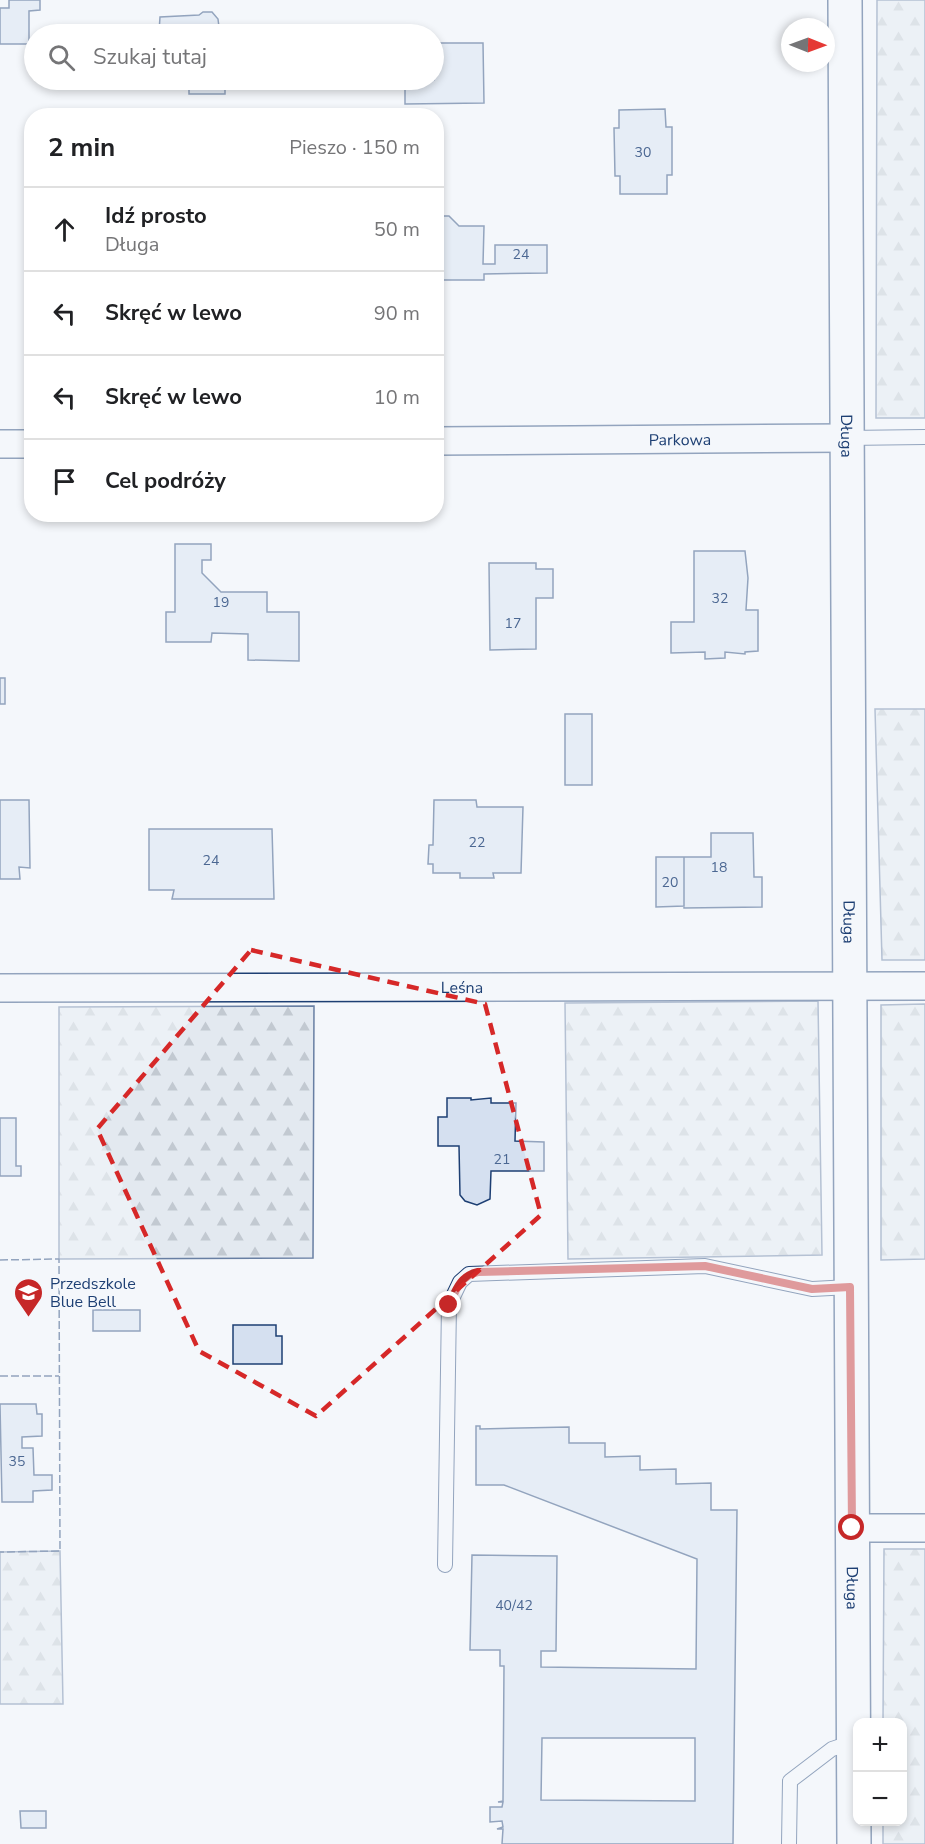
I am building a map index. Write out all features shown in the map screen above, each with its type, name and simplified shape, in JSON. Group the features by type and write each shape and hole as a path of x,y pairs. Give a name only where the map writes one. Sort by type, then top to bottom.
{"street":[{"name":"Długa","path":"845,0 853,1742"},
{"name":"Parkowa","path":"444,441 846,438"},
{"path":"0,444 24,444"},
{"name":"Leśna","path":"0,988 925,986"},
{"path":"852,1528 925,1528"},
{"name":"Długa","path":"853,1772 854,1844"}],"lane":[{"name":"Parkowa","path":"846,438 925,437"},
{"path":"445,1564 449,1305 460,1282 469,1274 705,1266 812,1289 850,1287"},
{"path":"789,1844 790,1781 832,1749 853,1742"}],"highlighted area":[{"path":"251,950 485,1004 541,1215 316,1416 199,1351 97,1129"}],"green space":[{"path":"877,0 925,0 925,418 876,418"},
{"path":"875,709 925,709 925,960 882,960"},
{"path":"818,1001 822,1255 568,1259 565,1003"},
{"path":"925,1004 925,1259 881,1260 881,1005"},
{"path":"314,1006 313,1258 59,1259 59,1007"},
{"path":"884,1549 925,1549 925,1844 883,1844 883,1826 907,1826 907,1718 883,1718"},
{"path":"60,1551 63,1704 0,1704 0,1552"}],"building":[{"path":"9,0 40,0 40,10 29,11 29,24 24,24 24,44 0,44 0,8 9,8"},
{"path":"203,12 212,12 218,19 219,24 160,24 160,17 199,15"},
{"path":"444,43 483,43 484,103 405,104 405,90 444,90"},
{"path":"189,90 225,90 225,94 189,94"},
{"path":"665,109 666,127 672,127 672,175 667,175 667,194 620,194 620,176 615,176 614,128 619,128 619,110"},
{"path":"444,216 449,216 459,226 484,226 483,264 495,264 495,245 547,245 547,273 484,274 484,280 444,280"},
{"path":"175,544 211,544 211,560 202,560 202,573 221,592 267,592 267,612 299,612 299,661 248,660 248,634 212,633 211,642 166,642 166,612 175,612"},
{"path":"694,551 745,551 748,578 746,610 758,610 758,651 745,652 745,654 725,652 725,658 705,659 705,652 671,653 671,622 694,622"},
{"path":"489,563 536,563 536,569 553,569 553,598 536,598 536,649 490,650"},
{"path":"0,678 5,678 5,704 0,704"},
{"path":"565,714 592,714 592,785 565,785"},
{"path":"0,800 29,800 30,868 19,867 20,879 0,879"},
{"path":"434,800 476,800 477,807 523,807 521,873 493,873 494,878 460,878 460,873 433,873 433,864 428,864 429,845 433,845"},
{"path":"149,829 272,829 274,899 172,899 174,890 149,890"},
{"path":"711,833 753,833 754,877 762,877 762,907 684,908 684,857 711,857"},
{"path":"656,857 684,857 684,906 656,907"},
{"path":"447,1098 471,1098 471,1100 491,1098 491,1103 516,1103 515,1141 544,1142 544,1171 491,1171 490,1199 477,1205 465,1201 460,1195 459,1146 438,1146 438,1117 447,1117"},
{"path":"0,1118 16,1118 16,1166 21,1166 21,1176 0,1176"},
{"path":"93,1310 140,1310 140,1331 93,1331"},
{"path":"233,1325 276,1325 276,1336 282,1336 282,1364 233,1364"},
{"path":"0,1404 36,1404 37,1414 42,1414 42,1436 22,1437 22,1448 33,1448 34,1475 52,1475 52,1490 33,1491 33,1502 2,1502"},
{"path":"476,1426 480,1426 480,1429 569,1427 569,1443 605,1443 605,1457 640,1456 640,1470 676,1469 676,1484 711,1483 711,1510 737,1510 733,1844 502,1844 503,1829 497,1829 503,1827 502,1821 490,1822 490,1807 502,1807 503,1802 498,1802 503,1801 504,1666 500,1666 500,1650 470,1650 472,1555 557,1556 556,1651 541,1651 541,1667 696,1669 697,1559 504,1485 476,1485","holes":["542,1738 695,1738 695,1801 541,1800"]},
{"path":"20,1811 46,1811 46,1828 21,1828"}],"fence":[{"path":"0,1260 59,1259 60,1551 0,1552"},
{"path":"0,1376 59,1376"}],"place":[{"name":"Przedszkole Blue Bell","path":"29,1318"}],"route":[{"path":"449,1305 460,1282 469,1274 478,1272 705,1266 812,1289 850,1287 852,1528"}]}
